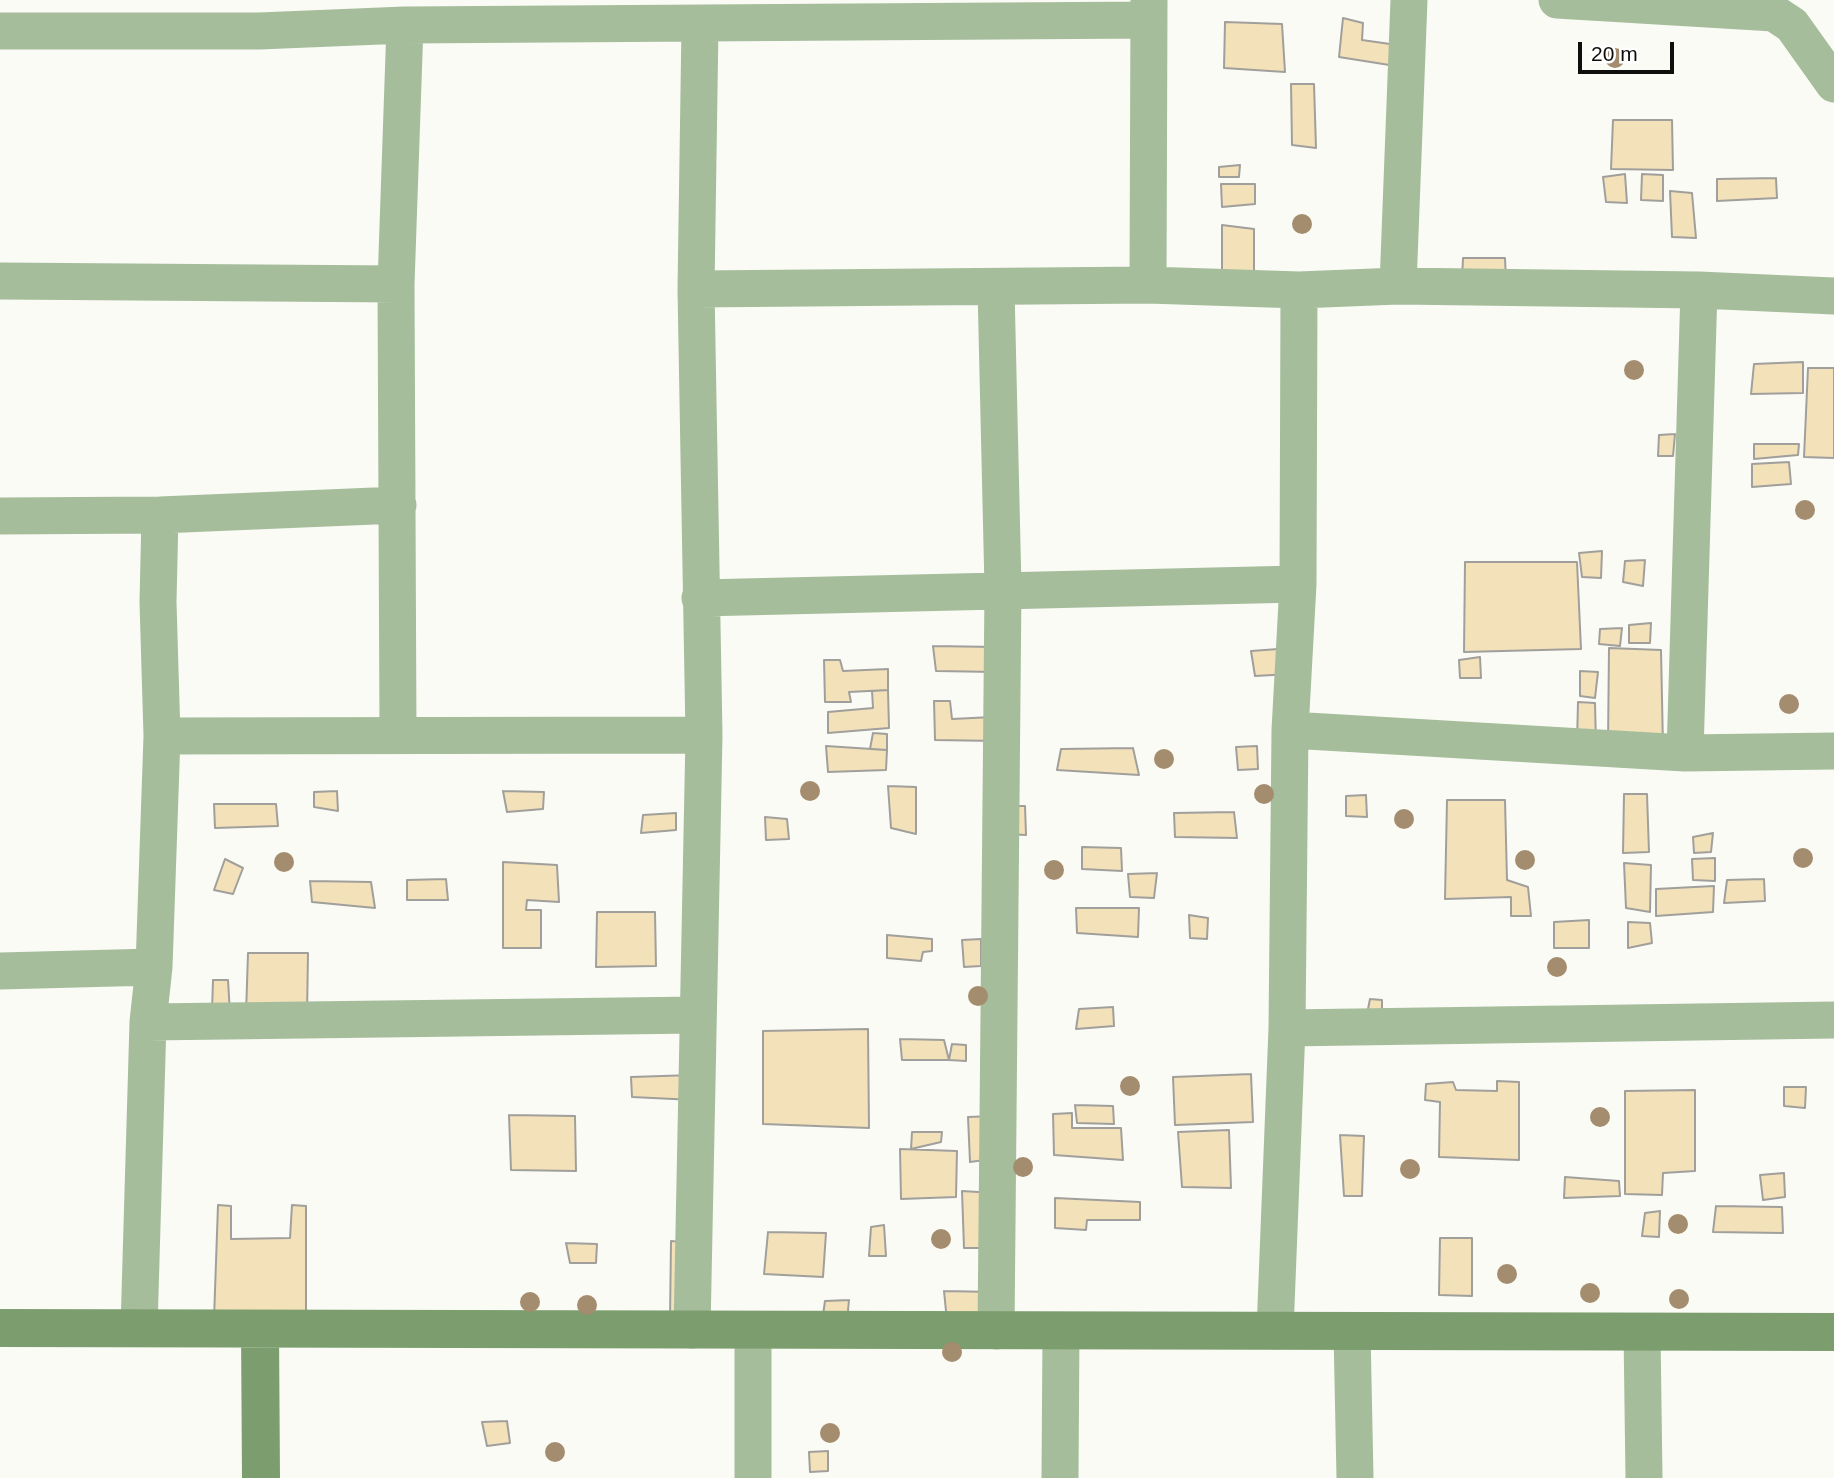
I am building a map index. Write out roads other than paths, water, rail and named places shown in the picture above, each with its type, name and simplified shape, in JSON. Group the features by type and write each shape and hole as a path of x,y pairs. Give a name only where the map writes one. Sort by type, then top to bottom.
{"street":[{"path":"1398,286 1409,0"},
{"path":"1557,0 1774,13 1792,25 1834,84"},
{"path":"0,31 259,15 405,25 571,13 700,25 984,11 1149,10 1148,285"},
{"path":"398,733 396,284 405,25"},
{"path":"692,1330 704,735 696,289 700,25"},
{"path":"0,281 396,284"},
{"path":"696,289 1148,285 1299,290 1398,286 1699,289 1834,296"},
{"path":"996,288 1003,588 996,1331"},
{"path":"1685,753 1699,289"},
{"path":"1275,1331 1287,1028 1290,730 1298,584 1299,290"},
{"path":"0,516 160,515 398,505"},
{"path":"139,1328 148,1022 154,967 162,736 158,602 160,515"},
{"path":"700,598 1003,588 1298,584"},
{"path":"1290,730 1685,753 1834,751"},
{"path":"162,736 398,733 704,735"},
{"path":"0,971 154,967"},
{"path":"148,1022 698,1015"},
{"path":"1287,1028 1834,1020"},
{"path":"0,1328 1834,1332"},
{"path":"260,1329 261,1478"},
{"path":"752,1478 753,1330"},
{"path":"1060,1478 1061,1331"},
{"path":"1352,1331 1356,1478"},
{"path":"1642,1332 1644,1478"}]}
